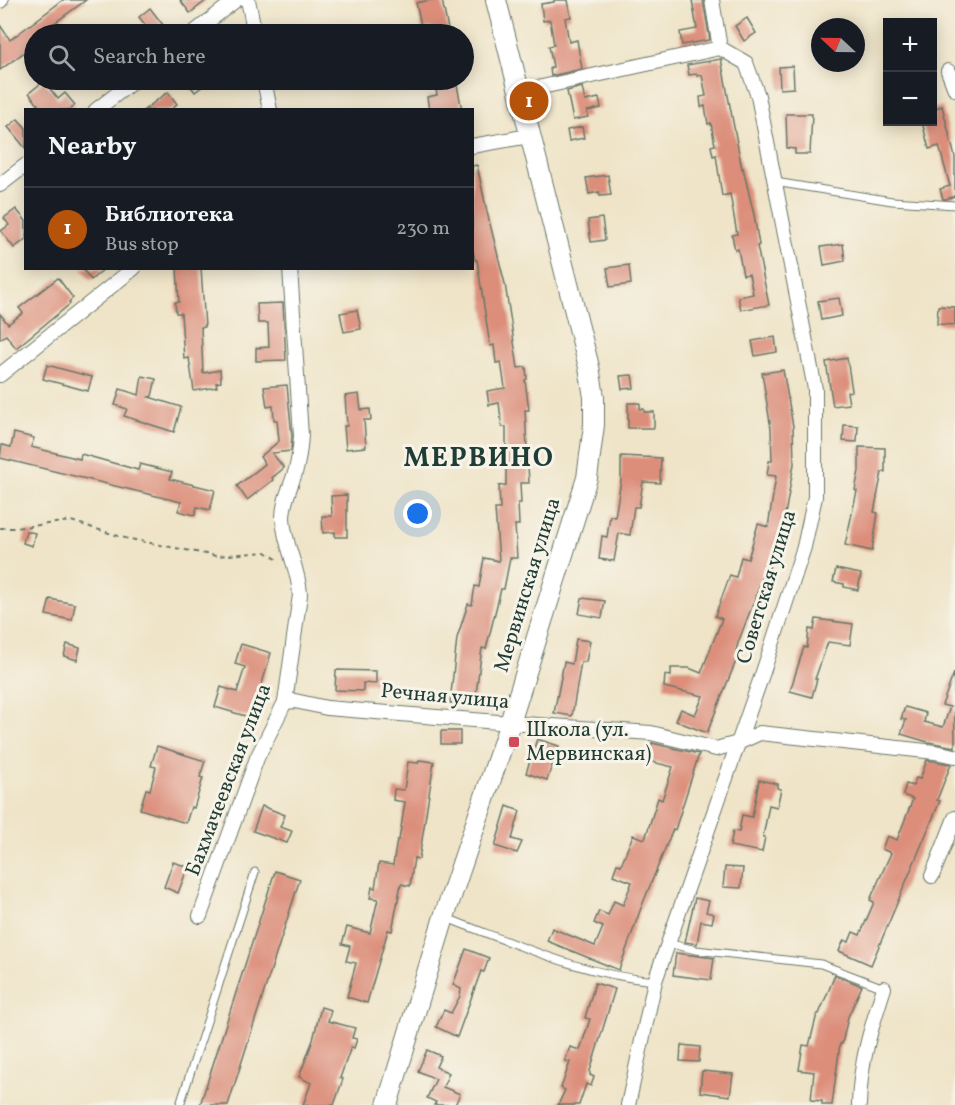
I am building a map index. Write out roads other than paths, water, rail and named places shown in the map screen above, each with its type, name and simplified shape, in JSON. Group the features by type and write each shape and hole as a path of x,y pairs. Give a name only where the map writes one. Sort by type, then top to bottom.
{"street":[{"path":"205,24 236,0"},
{"path":"248,0 253,24"},
{"name":"Мервинская улица","path":"387,1105 444,917 510,723 586,478 594,424 594,397 589,367 496,0"},
{"path":"519,92 720,48 712,0"},
{"name":"Советская улица","path":"628,1105 655,981 804,547 815,496 815,389 758,96 746,63 720,48"},
{"path":"948,71 955,89"},
{"path":"99,108 122,90"},
{"path":"266,90 270,108"},
{"path":"474,146 529,136"},
{"path":"0,185 24,167"},
{"path":"0,375 131,270"},
{"name":"Бахмачеевская улица","path":"200,916 257,758 285,702 300,595 299,579 290,554 283,518 288,490 298,462 300,444 290,270"},
{"name":"Речная улица","path":"285,702 295,701 327,708 651,733 716,749 738,743 760,733 955,756"},
{"path":"932,876 955,818"},
{"path":"859,1105 859,1087 866,1043 884,988"}],"lane":[{"path":"775,182 892,201 955,205"},
{"path":"180,1105 255,872"},
{"path":"444,917 591,971 655,981"},
{"path":"667,943 696,950 821,964 884,988"}],"place":[{"name":"Библиотека","path":"529,101"},
{"name":"Школа (ул. Мервинская)","path":"514,742"}],"district":[{"name":"МЕРВИНО","path":"479,459"}]}
